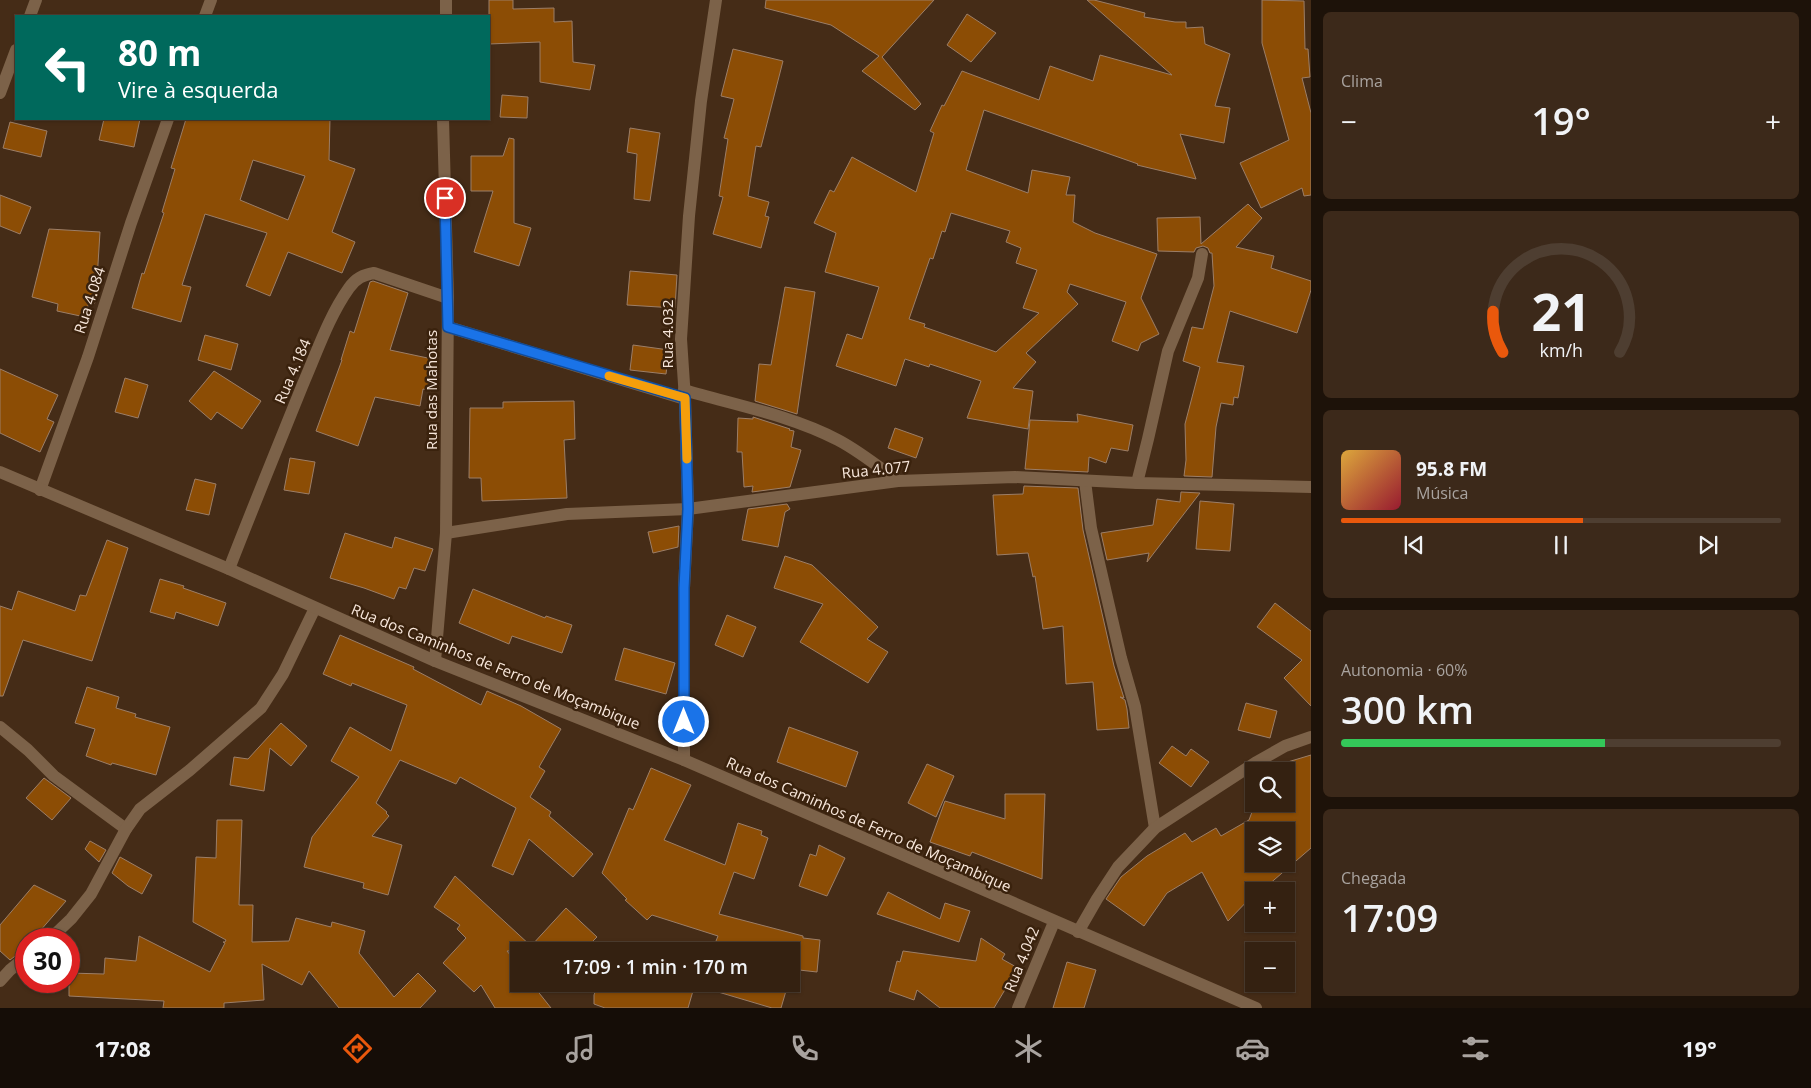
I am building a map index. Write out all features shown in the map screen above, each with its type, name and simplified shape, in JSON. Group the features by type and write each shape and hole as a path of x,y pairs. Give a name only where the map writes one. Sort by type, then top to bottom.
{"street":[{"path":"30,15 36,0"},
{"path":"205,15 211,0"},
{"path":"446,0 446,15"},
{"name":"Rua 4.032","path":"684,760 684,588 688,509 681,338 688,216 701,101 716,0"},
{"path":"0,94 15,53"},
{"name":"Rua 4.084","path":"40,490 88,357 131,223 168,120"},
{"name":"Rua das Mahotas","path":"435,661 446,533 448,298 443,120"},
{"path":"1136,483 1168,351 1198,278 1202,254"},
{"name":"Rua 4.184","path":"229,569 271,461 310,369 336,309 350,287 362,275 374,273 448,298"},
{"path":"448,327 684,394 768,414 800,424 838,440 898,482"},
{"name":"Rua dos Caminhos de Ferro de Moçambique","path":"0,472 229,569 435,661 684,760 1256,1008"},
{"name":"Rua 4.077","path":"446,533 567,514 688,509 898,482 1015,477 1136,483 1311,486"},
{"path":"1086,481 1092,528 1121,658 1135,707 1155,828"},
{"path":"62,928 91,894 126,829 140,809 190,770 261,708 283,674 315,608"},
{"path":"0,727 28,750 54,776 126,829"},
{"path":"1078,932 1118,867 1155,828 1256,763 1285,746 1311,736"},
{"name":"Rua 4.042","path":"1018,1008 1054,922"},
{"path":"0,981 15,966"}],"building":[{"path":"489,0 513,0 513,9 554,8 554,22 572,21 573,62 595,65 590,90 540,82 540,42 490,44"},
{"path":"766,0 934,0 882,57 921,104 915,110 862,71 879,56 831,25 765,8"},
{"path":"1087,0 1094,0 1145,13 1144,17 1186,22 1186,28 1203,27 1205,44 1230,54 1215,106 1230,108 1224,143 1180,134 1196,179 1137,165 984,110 966,170 1028,193 1032,170 1070,177 1066,195 1075,195 1073,222 1095,233 1157,254 1141,298 1159,334 1141,343 1138,351 1112,341 1126,302 1070,284 1067,292 1078,304 1026,353 1036,362 1013,388 1033,391 1028,429 967,418 981,381 930,364 929,367 905,359 896,386 836,366 847,334 862,339 879,287 825,272 836,233 814,223 830,190 834,192 852,157 916,192 934,133 930,131 942,105 944,106 962,71 1039,100 1050,66 1093,81 1100,55 1172,75","holes":["951,213 1010,231 1006,242 1021,248 1016,263 1037,270 1023,308 1039,313 996,352 924,327 925,324 909,319 930,258 933,259 942,231 945,232"]},
{"path":"1262,0 1304,1 1305,49 1308,49 1310,77 1302,78 1311,113 1311,195 1304,196 1302,188 1261,208 1240,163 1289,140 1262,43"},
{"path":"967,14 996,33 971,62 947,45"},
{"path":"733,49 783,61 761,147 756,146 748,196 769,202 765,216 769,217 761,248 713,234 723,197 719,196 728,139 724,138 734,99 721,96"},
{"path":"502,95 528,97 527,118 500,117"},
{"path":"104,120 140,120 134,147 99,140"},
{"path":"186,120 330,120 329,160 355,169 332,232 355,242 342,273 288,252 270,296 246,286 267,233 205,214 182,285 191,287 181,322 132,308 142,273 144,274 164,213 162,212 175,169 171,168","holes":["253,160 305,176 288,220 240,200"]},
{"path":"10,122 47,131 41,157 3,148"},
{"path":"630,128 660,133 650,201 634,199 637,154 627,152"},
{"path":"509,138 514,139 514,223 531,228 519,266 474,252 493,191 471,191 471,156 503,156"},
{"path":"0,195 31,207 20,234 0,226"},
{"path":"1248,204 1262,218 1236,247 1274,256 1271,268 1311,281 1311,290 1297,333 1230,311 1217,362 1244,366 1238,398 1234,397 1233,405 1221,403 1216,427 1212,477 1184,476 1186,460 1185,424 1200,367 1183,361 1192,327 1203,329 1214,286 1212,253 1203,246 1196,248 1194,252 1158,251 1157,218 1200,217 1201,244"},
{"path":"49,229 100,232 97,280 101,281 95,303 89,302 85,317 57,311 58,304 32,297"},
{"path":"630,271 677,275 675,308 627,305"},
{"path":"373,281 408,293 390,350 437,360 431,391 423,389 420,406 375,397 358,446 316,431 342,360 350,331 354,333 370,282"},
{"path":"785,287 815,292 797,414 755,401 759,364 771,365"},
{"path":"205,335 238,344 231,370 198,360"},
{"path":"633,345 669,350 666,374 630,370"},
{"path":"0,369 58,395 47,419 54,422 40,452 0,433"},
{"path":"214,371 261,401 242,429 217,412 211,420 189,401"},
{"path":"125,378 148,385 138,418 115,412"},
{"path":"574,401 575,439 564,440 567,498 482,501 481,478 469,478 470,408 503,408 503,402"},
{"path":"1077,414 1133,425 1128,451 1111,448 1106,463 1089,457 1088,472 1025,469 1030,420 1078,422"},
{"path":"753,417 794,431 791,447 801,450 790,487 752,492 753,486 744,487 742,452 737,452 738,418 753,419"},
{"path":"895,428 923,438 916,458 888,448"},
{"path":"290,458 315,462 309,494 284,490"},
{"path":"195,479 216,484 209,515 186,510"},
{"path":"1024,486 1078,488 1083,530 1114,666 1124,698 1120,697 1125,700 1129,728 1097,730 1093,682 1066,684 1063,626 1043,629 1035,576 1033,577 1028,553 997,555 993,495 1023,494"},
{"path":"1181,492 1200,493 1147,562 1149,553 1107,560 1101,533 1153,525 1157,499 1180,502"},
{"path":"1200,501 1234,504 1230,551 1196,549"},
{"path":"787,504 790,509 785,512 778,547 742,540 748,509"},
{"path":"679,526 678,547 653,553 648,532"},
{"path":"345,533 392,548 395,537 433,549 425,571 414,568 406,589 399,587 394,599 330,578"},
{"path":"107,540 128,548 92,661 23,640 3,696 0,696 0,606 12,610 18,591 75,611 80,595 86,596"},
{"path":"785,556 812,565 878,627 867,639 888,652 868,683 800,642 823,604 774,588"},
{"path":"160,579 184,586 183,588 226,603 218,626 176,612 174,619 150,612"},
{"path":"473,589 545,618 546,616 572,625 562,653 512,636 509,644 459,623"},
{"path":"1275,603 1311,631 1311,706 1284,678 1302,660 1257,627"},
{"path":"727,615 756,627 743,657 715,645"},
{"path":"340,635 414,667 413,669 481,705 487,691 521,706 561,729 539,767 545,771 530,797 551,812 549,816 593,854 573,877 529,839 513,875 492,866 516,808 460,777 456,784 400,760 376,803 389,816 372,836 402,845 388,895 363,888 364,883 304,867 312,837 359,777 331,761 350,727 391,751 407,705 352,683 351,686 323,674"},
{"path":"624,648 675,663 666,694 615,680"},
{"path":"87,687 119,697 116,708 136,714 135,717 170,727 156,775 112,763 111,765 86,756 95,729 75,723"},
{"path":"1246,703 1277,711 1270,738 1238,730"},
{"path":"281,723 307,746 291,766 270,748 264,791 230,785 234,757 248,759"},
{"path":"789,727 858,752 846,787 777,762"},
{"path":"1172,746 1186,756 1191,749 1209,762 1191,787 1159,763"},
{"path":"1311,755 1311,848 1295,862 1295,822 1246,822 1249,820 1252,812 1295,812 1295,762 1288,762"},
{"path":"927,764 954,776 936,817 908,803"},
{"path":"651,768 691,785 664,840 725,865 738,823 762,831 761,835 768,838 754,879 734,872 719,914 803,936 803,938 820,940 817,972 800,970 800,942 716,942 718,936 652,915 647,920 625,900 627,899 602,873 629,808 633,810"},
{"path":"44,778 71,798 52,820 26,798"},
{"path":"1005,794 1045,794 1042,879 972,852 970,856 930,842 945,801 1005,819"},
{"path":"217,820 242,820 239,905 253,905 252,942 289,941 296,918 331,927 332,922 365,931 359,953 394,997 418,973 436,991 420,1008 339,1008 309,971 302,985 262,964 264,1000 224,1003 224,1008 163,1008 164,1001 69,996 69,993 80,993 80,973 104,974 105,958 136,961 139,936 210,972 225,943 223,942 226,940 193,922 196,857 216,858"},
{"path":"1245,822 1245,872 1283,872 1272,882 1245,882 1245,903 1228,921 1202,872 1167,893 1144,926 1106,899 1121,877 1147,856 1185,833 1192,842 1216,828 1221,836"},
{"path":"90,841 106,850 99,862 85,849"},
{"path":"819,845 845,858 827,896 799,886 810,854 816,856"},
{"path":"120,857 152,875 142,894 112,873"},
{"path":"455,876 527,942 510,942 510,951 507,951 510,955 510,992 538,992 551,1008 495,1008 481,985 474,992 443,963 466,938 457,929 460,925 434,907"},
{"path":"34,885 66,901 43,928 15,928 15,956 10,960 0,951 0,925"},
{"path":"888,892 940,919 945,903 970,911 959,942 877,914"},
{"path":"566,908 597,937 592,942 535,942"},
{"path":"981,938 1005,954 1002,959 1018,968 994,1008 940,1008 917,990 914,1000 889,991 897,961 900,962 903,951 976,961"},
{"path":"1067,962 1096,970 1084,1008 1053,1008"},
{"path":"595,992 693,992 688,1008 605,1008 594,1004"},
{"path":"718,992 786,992 781,1008 772,1008"}],"slow traffic":[{"path":"609,376 685,398 687,459"}],"route":[{"path":"445,198 448,327 685,398 688,509 684,588 684,722"}]}
